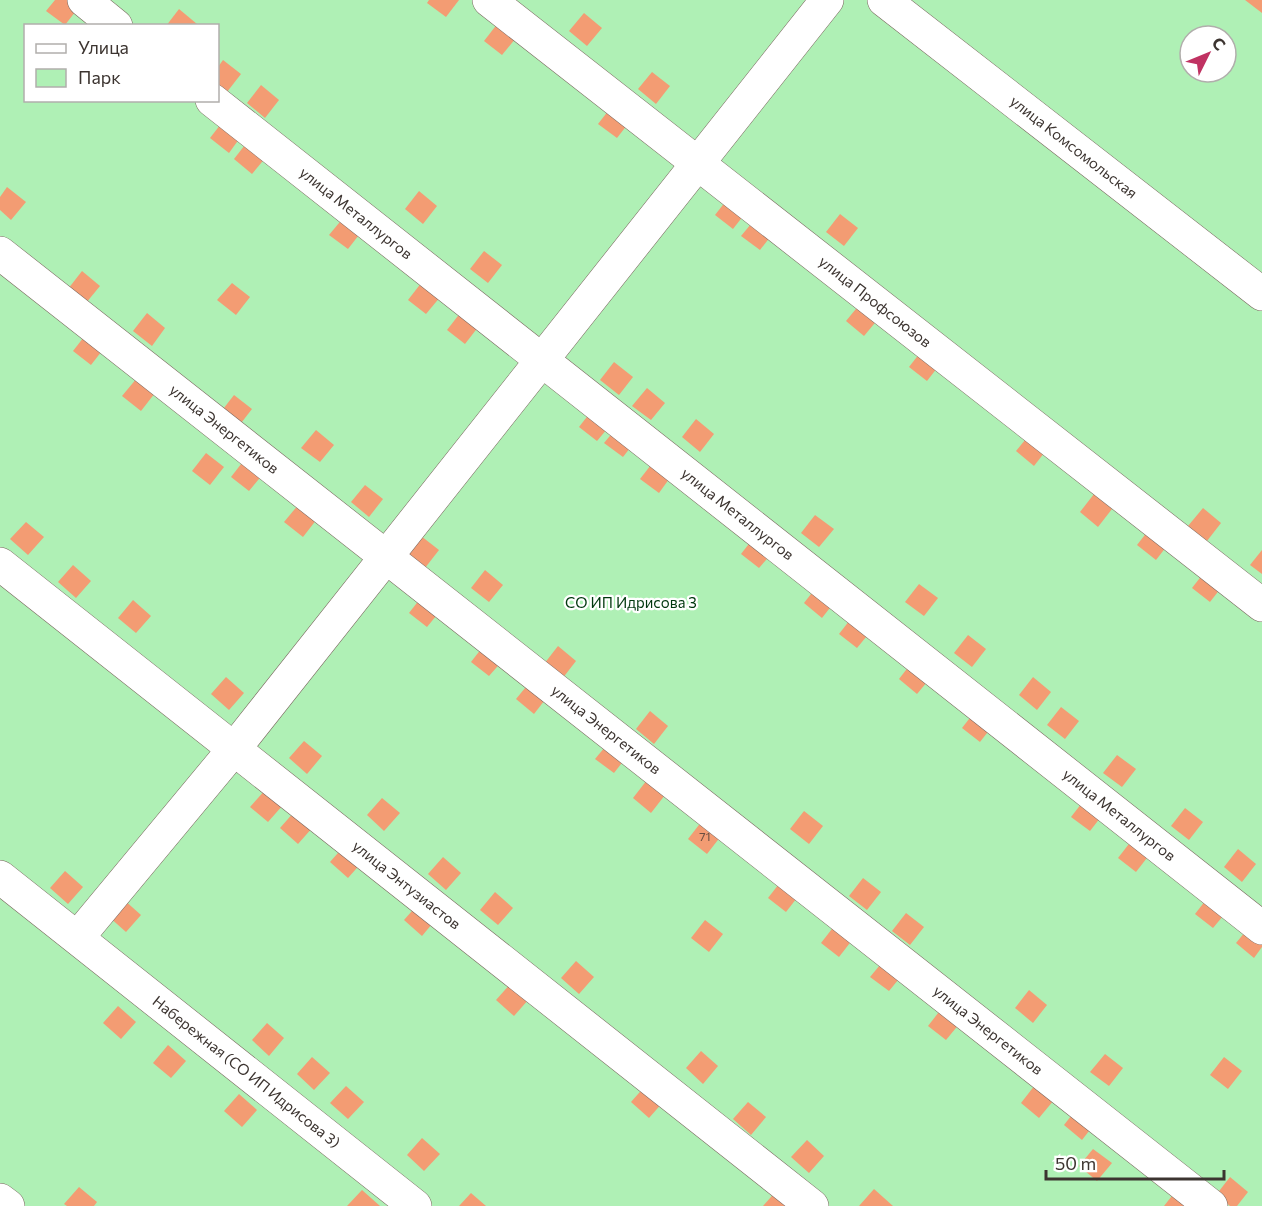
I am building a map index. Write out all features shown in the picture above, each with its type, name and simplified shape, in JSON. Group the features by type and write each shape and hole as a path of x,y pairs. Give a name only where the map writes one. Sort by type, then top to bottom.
{"street":[{"path":"84,0 114,24"},
{"name":"улица Профсоюзов","path":"489,0 1262,605"},
{"path":"78,938 234,749 826,0"},
{"name":"улица Комсомольская","path":"884,0 1262,294"},
{"name":"улица Металлургов","path":"215,102 1262,928"},
{"name":"улица Энергетиков","path":"0,253 1211,1206"},
{"name":"улица Энтузиастов","path":"0,564 812,1206"},
{"name":"Набережная (СО ИП Идрисова 3)","path":"0,877 415,1206"},
{"path":"0,1200 8,1206"}],"green space":[{"name":"СО ИП Идрисова 3","path":"0,0 1262,0 1262,1206 0,1206"}],"building":[{"path":"55,0 70,0 79,7 66,24 46,11"},
{"path":"429,0 459,0 446,17 427,3"},
{"path":"1245,0 1262,0 1262,13"},
{"path":"179,9 197,24 168,24"},
{"path":"584,13 602,28 587,46 569,31"},
{"path":"498,23 516,38 502,55 484,41"},
{"path":"223,60 241,74 227,92 219,85 219,66"},
{"path":"652,72 670,86 656,104 638,89"},
{"path":"261,85 279,100 265,118 247,103"},
{"path":"612,106 631,120 617,138 598,124"},
{"path":"224,120 242,135 229,153 210,138"},
{"path":"248,141 267,156 252,174 234,159"},
{"path":"7,187 26,202 11,220 0,210 0,197"},
{"path":"419,191 437,206 423,224 405,209"},
{"path":"729,197 747,211 733,229 715,215"},
{"path":"840,214 858,228 844,246 826,232"},
{"path":"344,217 362,231 348,249 329,235"},
{"path":"756,218 774,232 760,250 741,236"},
{"path":"484,251 502,265 488,283 470,269"},
{"path":"82,271 100,286 86,303 68,289"},
{"path":"422,282 441,296 426,314 408,300"},
{"path":"232,283 250,297 236,315 217,300"},
{"path":"860,304 879,318 864,336 846,321"},
{"path":"461,312 479,326 465,344 447,330"},
{"path":"147,313 165,328 152,346 133,331"},
{"path":"87,333 105,347 91,365 73,351"},
{"path":"923,349 941,363 927,381 909,367"},
{"path":"614,362 633,377 619,395 600,380"},
{"path":"137,378 155,393 141,411 122,396"},
{"path":"647,388 665,403 651,420 632,406"},
{"path":"234,395 252,409 238,427 220,413"},
{"path":"593,409 612,423 597,441 579,427"},
{"path":"696,419 714,434 700,452 682,437"},
{"path":"619,425 637,439 623,457 604,443"},
{"path":"316,430 334,445 320,462 301,448"},
{"path":"1030,434 1048,448 1034,466 1016,451"},
{"path":"206,453 224,467 210,485 192,471"},
{"path":"245,459 263,474 249,491 231,477"},
{"path":"654,461 672,475 659,493 640,479"},
{"path":"365,485 383,499 369,517 351,502"},
{"path":"1094,494 1112,509 1098,527 1080,512"},
{"path":"299,504 317,519 303,537 284,522"},
{"path":"1203,508 1221,523 1207,541 1188,526"},
{"path":"815,515 834,529 819,547 801,533"},
{"path":"26,522 44,537 28,555 10,539"},
{"path":"1151,527 1170,542 1156,560 1137,545"},
{"path":"421,536 439,550 425,568 407,554"},
{"path":"755,536 774,551 759,568 741,554"},
{"path":"1262,550 1262,574 1250,565"},
{"path":"73,565 91,581 76,598 58,582"},
{"path":"485,570 503,585 489,602 471,588"},
{"path":"1206,570 1224,584 1210,602 1192,588"},
{"path":"919,584 938,598 924,616 905,602"},
{"path":"818,585 836,600 822,618 804,603"},
{"path":"423,595 441,610 427,627 409,613"},
{"path":"133,600 151,616 136,633 118,618"},
{"path":"853,616 871,631 857,648 839,634"},
{"path":"968,635 986,649 972,667 954,653"},
{"path":"485,644 504,659 489,676 471,662"},
{"path":"558,646 576,661 562,679 544,664"},
{"path":"913,661 932,676 917,694 899,679"},
{"path":"226,677 244,693 229,710 211,694"},
{"path":"1033,677 1051,692 1037,710 1019,695"},
{"path":"530,682 548,696 534,714 516,699"},
{"path":"1061,707 1079,721 1065,739 1047,725"},
{"path":"976,710 994,724 980,742 962,728"},
{"path":"650,711 668,726 654,744 636,729"},
{"path":"304,741 322,756 307,774 289,758"},
{"path":"610,741 628,755 614,773 595,759"},
{"path":"1117,755 1136,769 1122,787 1103,773"},
{"path":"647,780 665,795 651,813 633,798"},
{"path":"266,789 283,805 268,822 250,807"},
{"path":"382,798 400,813 384,831 367,815"},
{"path":"1085,799 1104,813 1090,831 1071,817"},
{"path":"1185,808 1203,822 1189,840 1171,826"},
{"path":"295,811 313,827 298,844 280,828"},
{"path":"804,811 823,826 809,844 790,829"},
{"path":"702,821 721,836 707,854 688,839"},
{"path":"1132,840 1150,854 1136,872 1118,858"},
{"path":"345,845 363,861 348,878 330,862"},
{"path":"1238,849 1256,864 1242,882 1224,867"},
{"path":"443,857 461,873 446,890 428,874"},
{"path":"65,871 83,887 68,904 50,888"},
{"path":"863,878 881,892 867,910 849,896"},
{"path":"782,880 800,894 786,912 768,898"},
{"path":"495,892 513,908 498,925 480,910"},
{"path":"1209,896 1228,910 1213,928 1195,914"},
{"path":"123,899 141,915 126,932 108,916"},
{"path":"419,903 437,918 422,936 404,920"},
{"path":"906,913 924,927 910,945 892,931"},
{"path":"705,920 723,934 709,952 691,938"},
{"path":"835,925 853,939 839,957 821,943"},
{"path":"1250,926 1262,935 1262,947 1254,958 1236,943"},
{"path":"885,959 903,974 889,991 870,977"},
{"path":"576,961 594,977 579,994 561,978"},
{"path":"511,983 529,999 514,1016 496,1000"},
{"path":"1029,990 1047,1005 1033,1023 1015,1008"},
{"path":"118,1006 136,1022 121,1039 103,1023"},
{"path":"942,1008 960,1023 946,1040 928,1026"},
{"path":"267,1023 284,1038 269,1056 252,1040"},
{"path":"168,1045 186,1061 171,1078 153,1063"},
{"path":"701,1051 718,1066 703,1084 686,1068"},
{"path":"1105,1054 1123,1068 1109,1086 1090,1072"},
{"path":"312,1057 330,1073 314,1090 297,1074"},
{"path":"1224,1057 1242,1071 1228,1089 1210,1075"},
{"path":"646,1085 664,1101 649,1118 631,1102"},
{"path":"1035,1085 1054,1100 1039,1118 1021,1103"},
{"path":"346,1086 364,1102 348,1119 330,1103"},
{"path":"239,1094 257,1110 242,1127 224,1111"},
{"path":"748,1102 766,1117 751,1135 733,1119"},
{"path":"1078,1107 1096,1122 1082,1140 1064,1125"},
{"path":"422,1138 440,1154 424,1171 407,1155"},
{"path":"807,1140 824,1156 809,1173 791,1157"},
{"path":"1093,1149 1112,1163 1097,1181 1079,1166"},
{"path":"1230,1177 1248,1192 1237,1206 1230,1206 1216,1195"},
{"path":"79,1187 97,1202 94,1206 64,1204"},
{"path":"778,1189 795,1206 763,1206"},
{"path":"874,1189 893,1206 859,1206"},
{"path":"362,1190 380,1206 347,1206"},
{"path":"1175,1192 1192,1206 1164,1206"},
{"path":"471,1193 486,1206 459,1206"}]}
